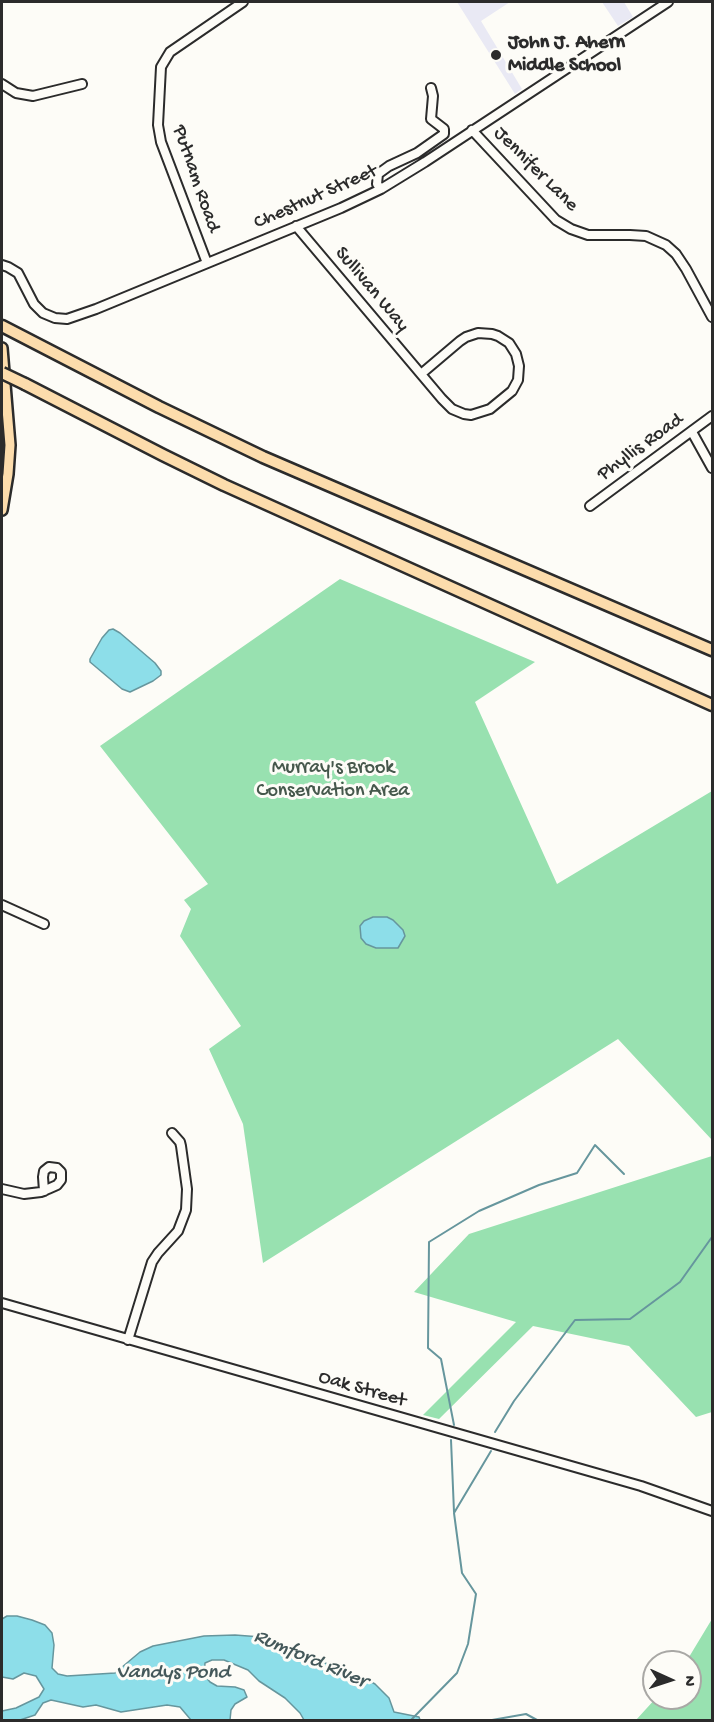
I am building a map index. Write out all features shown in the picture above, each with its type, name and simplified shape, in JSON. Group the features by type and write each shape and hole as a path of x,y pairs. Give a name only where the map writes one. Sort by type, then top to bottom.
{"highway":[{"path":"2,326 262,457 712,650"},
{"path":"2,373 224,485 712,705"}],"main road":[{"path":"2,348 8,474 2,510"}],"street":[{"name":"Putnam Road","path":"207,263 161,142 158,125 161,67 170,52 243,2"},
{"name":"Chestnut Street","path":"2,266 18,273 38,309 59,319 96,309 341,208 381,189 668,2"},
{"path":"2,84 16,93 33,96 82,84"},
{"path":"381,189 377,184 378,174 389,166 417,153 444,134 444,129 430,119 434,96 431,88"},
{"name":"Jennifer Lane","path":"472,130 556,220 571,229 588,235 645,236 666,245 676,254 686,269 712,317"},
{"name":"Sullivan Way","path":"296,226 421,374 452,409 471,414 490,409 516,386 519,366 516,354 509,343 492,334 478,333 460,341 421,374"},
{"name":"Phyllis Road","path":"590,506 712,416"},
{"path":"692,432 712,468"},
{"path":"2,905 44,924"},
{"path":"128,1340 152,1262 178,1231 186,1210 187,1189 181,1146 172,1133"},
{"path":"2,1189 24,1194 44,1191"},
{"name":"Oak Street","path":"2,1304 641,1486 712,1511"}],"shaded area":[{"name":"John J. Ahern Middle School","path":"457,2 510,2 481,21 522,89 515,94"},
{"name":"John J. Ahern Middle School","path":"602,2 624,2 633,17 618,26"}],"green space":[{"name":"Murray's Brook Conservation Area","path":"340,579 535,662 475,702 557,884 712,791 712,1140 618,1039 263,1263 243,1124 209,1049 241,1026 180,936 191,909 184,900 208,884 100,746"},
{"path":"712,1156 712,1412 696,1417 629,1346 533,1326 439,1419 423,1415 516,1322 414,1292 469,1234"},
{"path":"712,1619 712,1720 636,1720 645,1710 702,1710 702,1650 693,1650"}],"water":[{"path":"113,629 155,663 161,675 130,692 122,689 90,662 102,638"},
{"path":"373,917 387,917 403,930 405,936 398,948 376,948 366,944 361,938 360,926 364,921"},
{"name":"Vandys Pond","path":"7,1616 17,1616 45,1625 52,1633 54,1645 52,1668 58,1674 67,1676 115,1673 140,1652 153,1646 204,1636 261,1637 355,1673 375,1684 389,1698 394,1712 419,1717 420,1720 304,1720 285,1698 259,1681 248,1670 224,1660 212,1660 205,1663 204,1675 210,1682 217,1686 244,1690 247,1697 235,1704 231,1710 230,1720 191,1720 180,1707 167,1705 121,1712 96,1705 83,1707 51,1700 43,1703 35,1715 20,1720 2,1720 2,1711 16,1708 39,1697 44,1689 36,1676 24,1673 13,1679 2,1677 2,1619"}],"waterway":[{"path":"454,1425 441,1359 428,1348 429,1242 479,1211 539,1185 577,1173 595,1145 624,1174"},
{"path":"495,1432 514,1401 575,1320 630,1319 680,1282 712,1237"},
{"path":"451,1440 454,1512"},
{"path":"411,1720 457,1673 468,1644 476,1594 462,1573 454,1513 491,1451"},
{"name":"Rumford River","path":"492,1720 526,1714 537,1720"}],"place":[{"name":"John J. Ahern Middle School","path":"496,55"}]}
